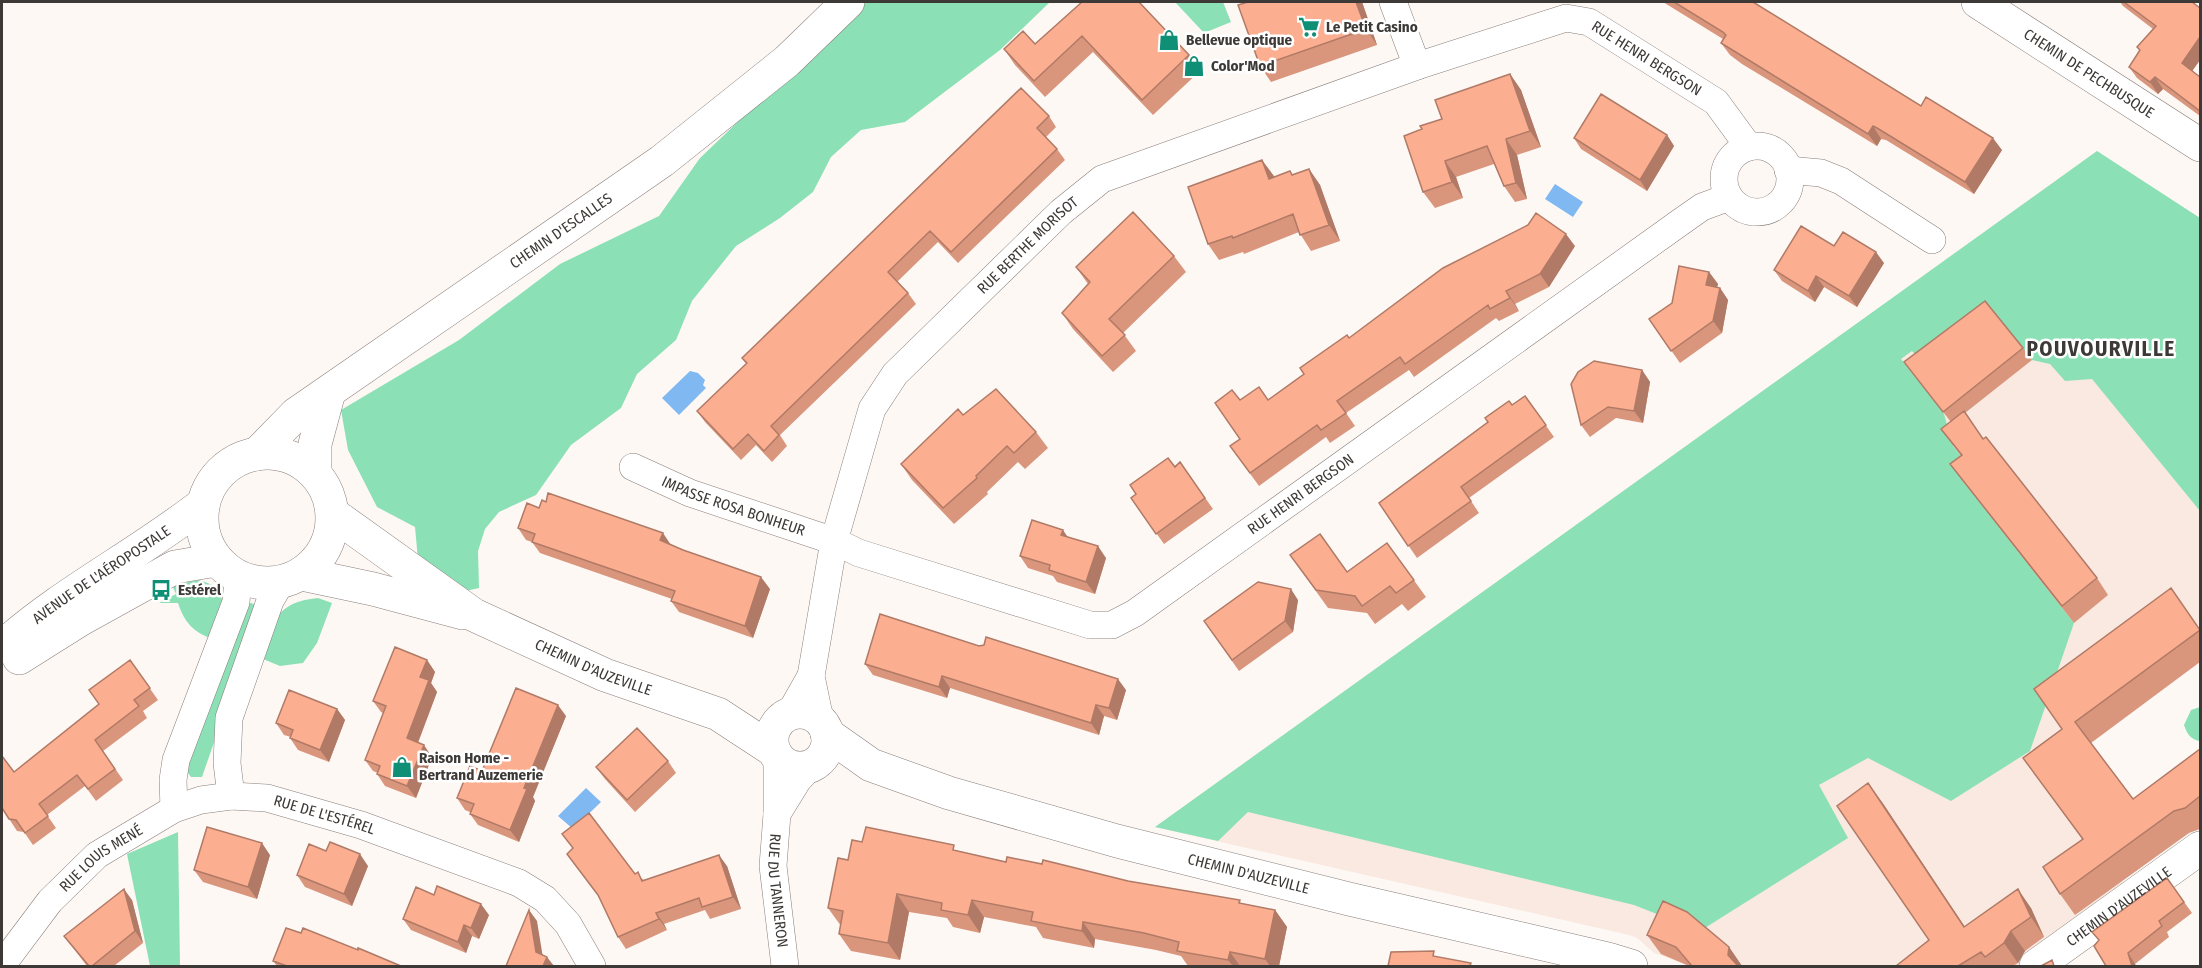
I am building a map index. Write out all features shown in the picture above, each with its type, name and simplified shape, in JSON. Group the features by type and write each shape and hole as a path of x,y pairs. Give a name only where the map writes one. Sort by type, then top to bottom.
{"street":[{"name":"CHEMIN D'ESCALLES","path":"787,61 833,2"},
{"name":"CHEMIN D'ESCALLES","path":"257,454 296,414 662,161 787,61 848,2"},
{"path":"1393,2 1417,66"},
{"name":"CHEMIN DE PECHBUSQUE","path":"1978,2 2200,145"},
{"name":"RUE HENRI BERGSON","path":"1417,66 1566,18 1589,22 1716,102 1749,147"},
{"name":"RUE BERTHE MORISOT","path":"799,740 834,541 872,409 895,374 1070,206 1102,179 1417,66"},
{"path":"1749,147 1768,148 1777,154 1788,170 1790,181 1783,200 1766,211 1745,210 1729,197 1725,188 1726,167 1732,159 1749,147"},
{"path":"1788,170 1821,173 1841,181 1932,240"},
{"name":"RUE HENRI BERGSON","path":"834,541 859,553 1090,625 1112,625 1135,613 1702,207 1729,197"},
{"path":"315,473 315,444 329,392"},
{"path":"174,808 173,780 176,760 236,602 227,569 206,543 202,524 203,504 209,488 219,474 232,463 257,454 283,454 300,461 315,473 327,490 333,514 329,542 318,560 291,578 270,601 229,718 227,763 231,796"},
{"name":"IMPASSE ROSA BONHEUR","path":"633,467 690,493 834,541"},
{"name":"AVENUE DE L'AÉROPOSTALE","path":"2,647 103,572 179,523 203,504"},
{"name":"CHEMIN D'AUZEVILLE","path":"333,514 474,615"},
{"name":"AVENUE DE L'AÉROPOSTALE","path":"2,668 81,619 175,567 227,569"},
{"path":"227,569 258,584 291,578"},
{"name":"CHEMIN D'AUZEVILLE","path":"291,578 373,589 474,615 605,675 949,792 1117,841 1348,899 1608,958 1630,966"},
{"name":"RUE DU TANNERON","path":"785,966 773,866 777,814 799,740"},
{"name":"RUE LOUIS MENÉ","path":"2,965 50,901 97,855 174,808 201,800 231,796"},
{"name":"RUE DE L'ESTÉREL","path":"231,796 267,798 361,825 519,883 545,899 568,924 592,966"},
{"name":"CHEMIN D'AUZEVILLE","path":"2036,966 2200,848"}],"shaded area":[{"path":"2097,151 2200,218 2200,624 2031,751 2125,886 2022,966 1690,966 1654,953 1637,938 1629,935 1155,827"}],"green space":[{"path":"864,2 1050,2 1000,50 905,122 861,130 831,157 813,192 780,218 736,246 692,301 676,340 637,374 621,408 571,445 536,495 499,512 485,529 478,551 479,588 461,592 418,560 415,527 377,507 348,450 341,410 459,340 560,264 659,216 700,158"},
{"path":"1175,2 1223,2 1231,22 1204,33"},
{"path":"2097,151 2200,218 2200,511 2092,379 2065,381 2050,364 2032,360 1993,313 1924,365 1912,351 1901,359 1944,414 1953,446 1969,466 1962,480 2074,623 2030,751 1951,801 1868,758 1819,785 1848,838 1700,931 1634,905 1248,812 1218,841 1155,827"},
{"path":"200,580 215,586 225,604 213,639 200,634 191,626 183,616 178,603 159,603 176,594 172,585"},
{"path":"318,598 332,603 317,643 303,663 280,666 258,657 273,624 284,609 304,600"},
{"path":"248,602 257,605 259,613 202,777 191,777 185,769"},
{"path":"2200,707 2200,741 2190,736 2184,725 2191,710"},
{"path":"178,832 180,966 150,966 127,854"}],"water":[{"path":"1555,184 1583,202 1573,217 1545,199"},
{"path":"690,371 698,373 705,380 703,385 706,388 679,415 662,398"},
{"path":"586,788 601,802 573,829 558,816"}],"building":[{"path":"1082,2 1139,2 1189,55 1142,100 1082,36 1034,81 1004,49 1023,31 1035,44"},
{"path":"1248,2 1356,2 1366,29 1260,66 1238,5"},
{"path":"1674,2 1753,2 1921,106 1926,97 1993,138 1965,182 1873,126 1868,134 1721,43 1726,35 1723,32"},
{"path":"2124,2 2192,2 2200,8 2200,37 2182,63 2200,77 2200,111 2155,77 2150,82 2129,67 2140,50 2137,47 2156,26"},
{"path":"1510,74 1530,131 1506,139 1516,183 1504,186 1487,146 1445,161 1452,182 1423,192 1404,136 1422,129 1420,126 1442,119 1435,100"},
{"path":"1021,88 1049,116 1037,128 1057,149 951,252 930,231 888,272 908,293 771,426 779,435 764,451 748,434 733,449 697,411 747,363 742,358"},
{"path":"1601,94 1667,135 1640,180 1574,138"},
{"path":"1262,160 1269,179 1290,171 1292,175 1309,169 1329,225 1300,235 1293,214 1233,238 1232,236 1208,244 1188,187"},
{"path":"1133,212 1174,256 1109,319 1125,335 1102,356 1062,313 1090,282 1076,267"},
{"path":"1536,213 1566,234 1540,274 1506,291 1510,298 1490,309 1488,305 1405,364 1400,357 1337,401 1346,413 1321,430 1317,425 1250,473 1230,446 1240,439 1215,403 1232,390 1240,400 1259,387 1268,400 1304,374 1300,368 1347,335 1349,338 1443,268 1528,225"},
{"path":"1801,226 1834,246 1843,232 1876,252 1849,296 1816,276 1808,291 1774,270"},
{"path":"1679,266 1709,272 1706,285 1720,288 1713,321 1671,351 1649,319 1672,303"},
{"path":"1985,301 2023,348 1943,412 1904,362"},
{"path":"1594,361 1642,370 1634,411 1608,407 1581,425 1571,384 1578,372"},
{"path":"996,389 1036,432 1014,453 1007,446 976,476 977,478 943,508 901,464 958,409 963,415"},
{"path":"1525,396 1546,425 1461,487 1471,501 1408,546 1379,503 1488,422 1485,418 1509,401 1512,405"},
{"path":"1964,411 1983,439 1986,437 2097,578 2062,606 1950,464 1962,455 1941,429"},
{"path":"1168,458 1175,467 1180,462 1205,498 1156,534 1131,498 1136,494 1130,485"},
{"path":"548,493 663,533 660,540 761,577 745,626 671,601 675,591 532,542 535,534 518,528 527,503 539,508 542,500 546,502"},
{"path":"1032,520 1063,530 1061,535 1098,546 1086,582 1049,570 1050,565 1020,556"},
{"path":"1320,534 1347,572 1387,543 1414,580 1396,593 1390,586 1362,606 1355,596 1316,590 1290,555"},
{"path":"1258,582 1291,589 1285,621 1232,660 1204,621"},
{"path":"2171,588 2200,630 2075,722 2133,799 2200,749 2200,796 2185,808 2174,811 2060,894 2043,867 2083,839 2023,758 2062,729 2034,689"},
{"path":"880,614 979,646 984,645 986,637 1118,679 1109,708 1096,705 1091,723 942,676 939,687 865,664"},
{"path":"395,647 427,660 420,677 429,680 407,738 424,745 407,786 377,774 380,766 365,760 386,706 373,701"},
{"path":"130,660 150,688 134,700 139,706 95,740 115,769 88,789 77,775 39,804 48,816 25,833 16,820 9,819 2,808 2,756 14,772 99,704 89,690"},
{"path":"516,688 558,705 524,788 527,789 510,830 470,814 474,804 457,798 470,766 482,771"},
{"path":"289,690 337,709 320,750 290,738 293,730 276,723"},
{"path":"637,728 668,761 627,800 596,767"},
{"path":"1868,783 1964,927 2018,889 2031,917 2011,931 2004,943 1985,957 1981,952 1958,966 1896,966 1929,940 1837,806"},
{"path":"589,813 635,874 638,872 642,881 719,855 733,897 702,907 699,898 656,913 659,919 618,937 598,895 567,854 573,848 562,834"},
{"path":"207,827 262,843 248,887 194,870"},
{"path":"866,827 954,845 953,850 1006,862 1007,857 1042,864 1043,860 1128,881 1240,900 1239,903 1275,910 1265,959 1230,952 1228,960 1177,951 1179,942 1144,933 1083,922 1082,931 1031,921 1033,912 972,900 968,915 941,910 942,903 897,894 888,943 839,934 843,911 828,908 838,858 848,860 852,840 862,842"},
{"path":"330,842 360,854 344,894 297,875 309,844 326,851"},
{"path":"2167,878 2184,902 2159,921 2162,926 2128,953 2132,966 2106,966 2094,946 2099,940 2092,932"},
{"path":"437,886 481,904 471,928 464,925 458,942 403,919 416,887 434,895"},
{"path":"124,889 135,931 92,966 89,966 64,936"},
{"path":"1663,901 1687,912 1729,947 1728,955 1738,966 1692,966 1676,947 1647,935"},
{"path":"529,910 536,952 547,957 543,966 506,966"},
{"path":"286,928 301,933 303,928 401,966 287,966 273,961"},
{"path":"1434,951 1433,956 1471,963 1470,966 1388,966 1391,952"},
{"path":"2052,960 2054,966 2041,966"}],"place":[{"name":"Le Petit Casino","path":"1309,27"},
{"name":"Bellevue optique","path":"1169,40"},
{"name":"Color'Mod","path":"1194,66"},
{"name":"Estérel","path":"161,590"},
{"name":"Raison Home - Bertrand Auzemerie","path":"402,767"}],"district":[{"name":"POUVOURVILLE","path":"2101,349"}]}
